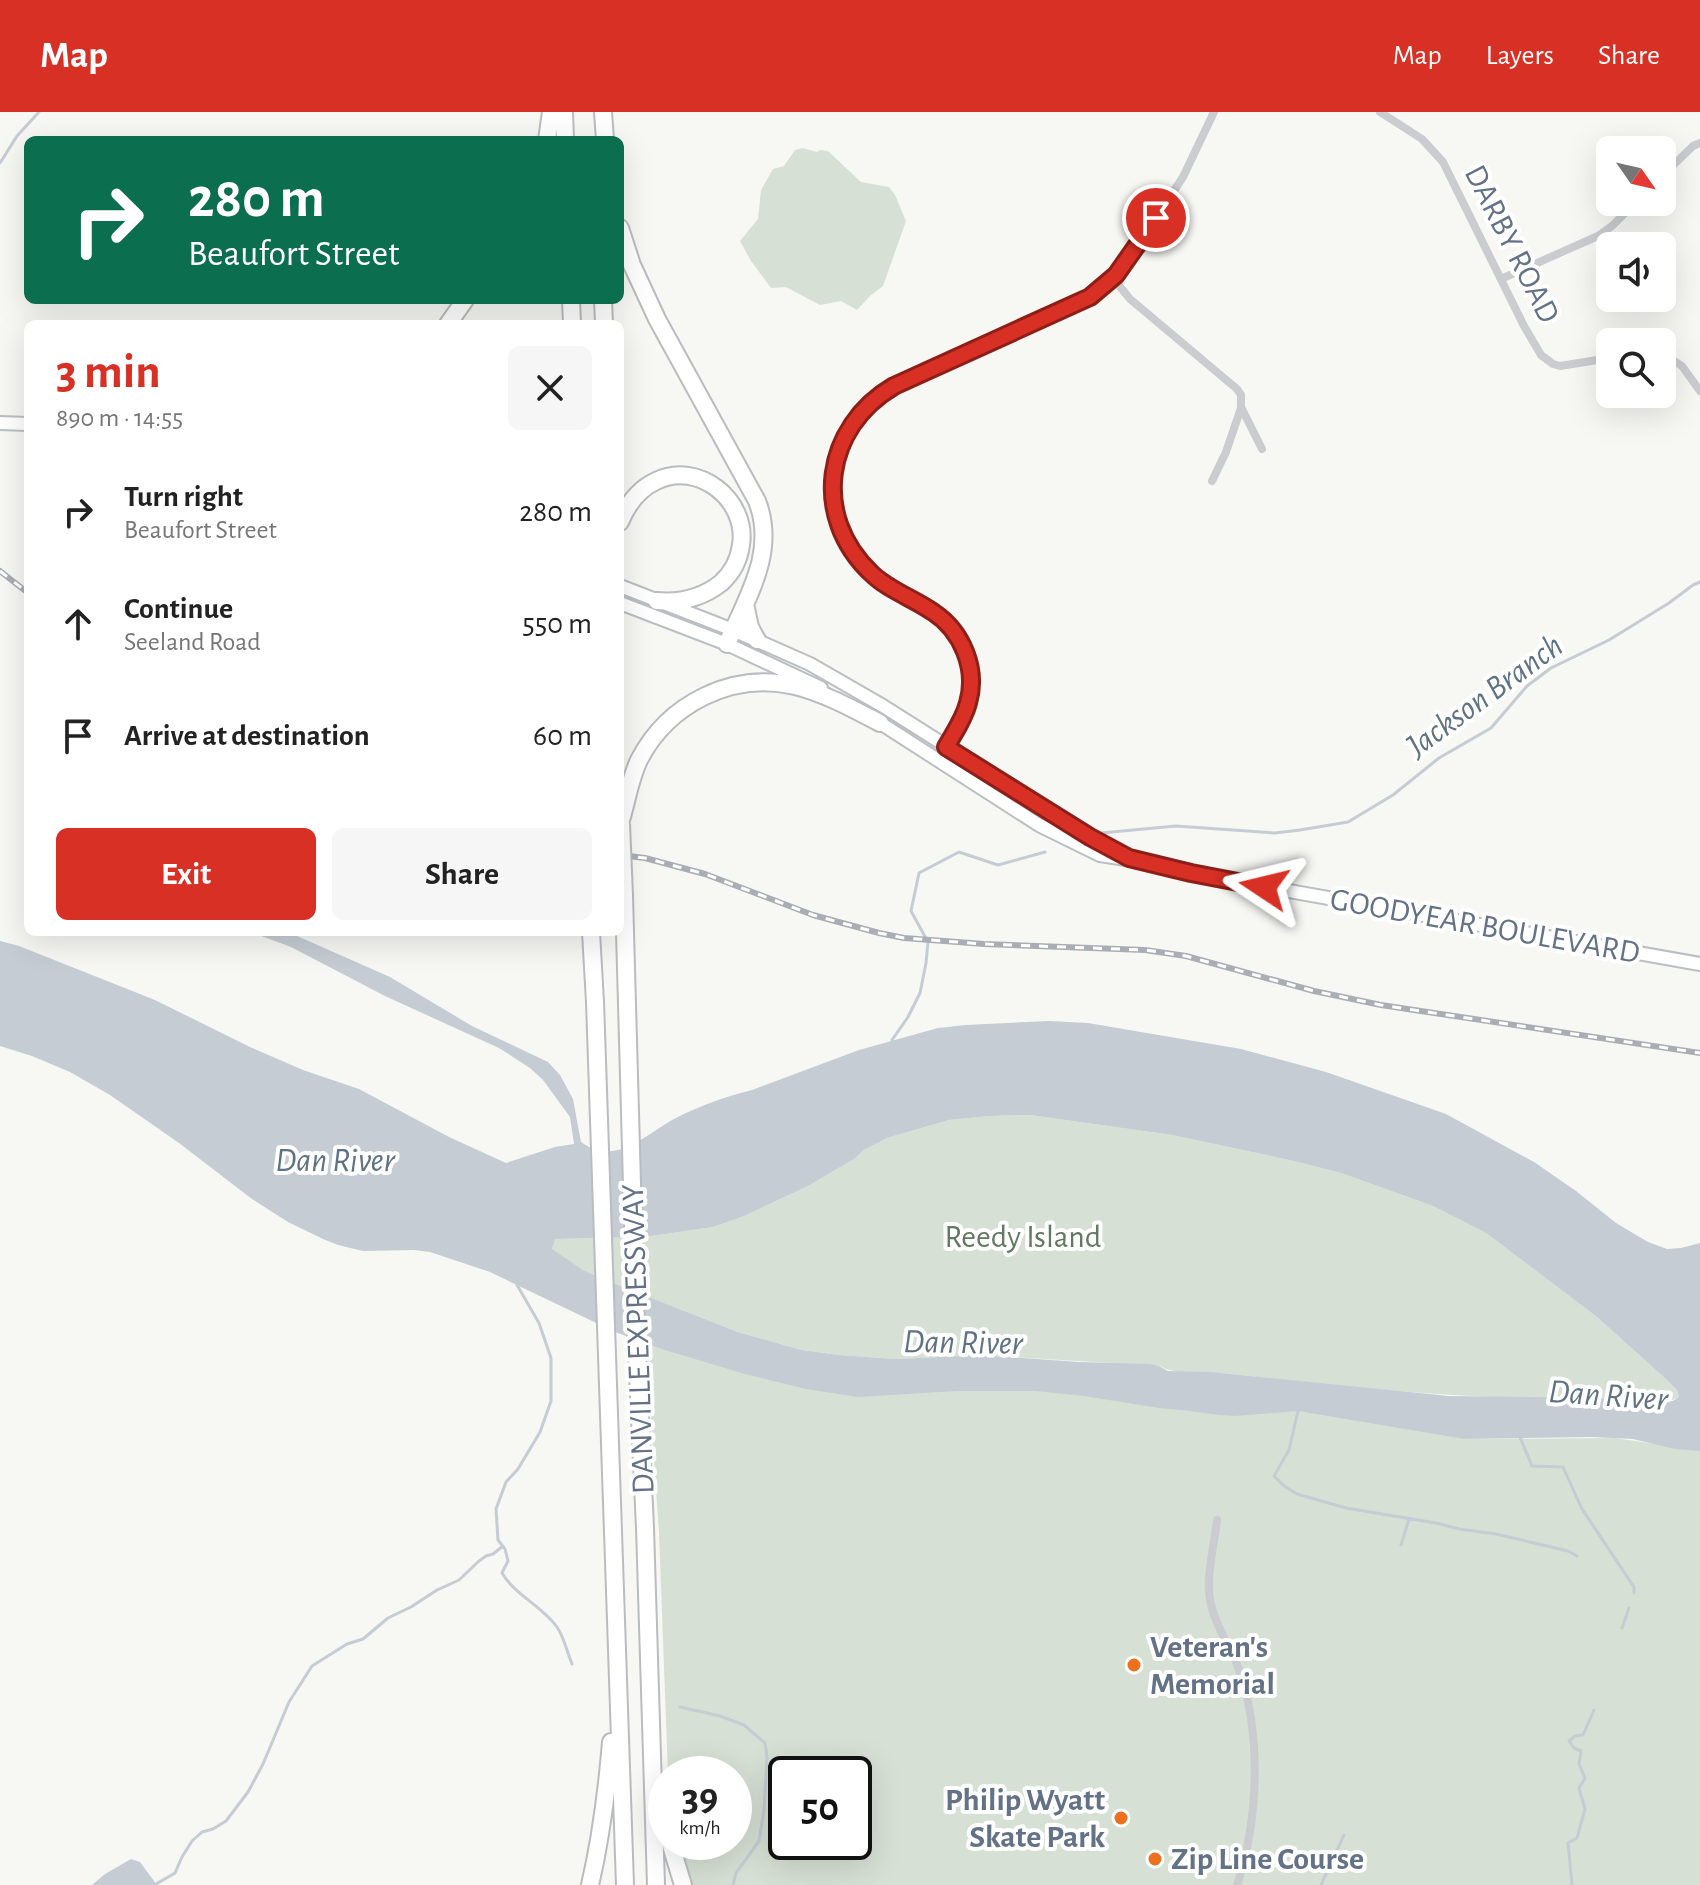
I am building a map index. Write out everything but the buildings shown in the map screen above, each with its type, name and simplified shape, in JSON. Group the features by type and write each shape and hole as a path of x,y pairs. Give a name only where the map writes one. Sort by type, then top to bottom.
{"highway":[{"path":"548,136 551,112"},
{"path":"564,112 565,136"},
{"path":"596,112 597,136"},
{"path":"603,112 605,136"},
{"path":"624,240 657,319 762,515 764,544 761,561 730,637"},
{"path":"624,515 639,493 658,480 677,476 696,478 716,487 732,502 737,512 742,531 740,551 737,562 724,580 713,589 687,600 653,604"},
{"path":"745,604 750,627 757,640"},
{"path":"624,812 639,761 658,732 681,710 722,689 754,682 793,686 880,723"},
{"name":"DANVILLE EXPRESSWAY","path":"624,896 656,1885"},
{"name":"DANVILLE EXPRESSWAY","path":"591,936 625,1885"},
{"path":"590,1885 603,1817 611,1742 608,1609 614,1585"},
{"path":"648,1645 653,1664 659,1756"},
{"path":"675,1860 683,1885"}],"main road":[{"path":"0,423 24,424"},
{"name":"GOODYEAR BOULEVARD","path":"624,588 730,637 775,665 820,687 1056,834 1100,855 1129,858"},
{"name":"GOODYEAR BOULEVARD","path":"624,603 653,604"},
{"name":"GOODYEAR BOULEVARD","path":"730,637 757,640 841,681 1090,837 1129,858 1219,879 1700,964"}],"street":[{"path":"938,760 964,715 968,702 971,680 966,656 945,621 879,580 845,539 832,491 834,465 840,446 854,420 883,392 1090,297 1113,278 1183,177 1214,112"},
{"name":"DARBY ROAD","path":"1380,112 1422,139 1443,162 1541,355 1553,364 1596,360"},
{"path":"1676,162 1700,143"},
{"path":"1501,279 1598,236 1622,216"},
{"path":"1113,278 1130,299 1241,395 1241,407 1226,452 1212,481"},
{"path":"1676,362 1700,391"},
{"path":"1241,407 1262,449"},
{"path":"1217,1520 1210,1579 1211,1604 1242,1678 1250,1715 1254,1765 1250,1831 1237,1885"}],"green space":[{"path":"795,150 828,151 861,182 889,187 906,221 883,286 857,310 841,301 820,305 786,287 771,288 740,241 758,219 761,190 773,169 784,166"},
{"name":"Reedy Island","path":"1030,1115 1172,1135 1294,1161 1341,1173 1433,1206 1486,1233 1597,1317 1667,1380 1677,1390 1679,1397 1644,1402 1443,1394 1184,1372 1160,1366 980,1355 897,1359 839,1355 802,1350 738,1332 598,1277 552,1250 554,1239 645,1237 713,1227 808,1186 887,1138 949,1120"},
{"path":"648,1336 1016,1387 1295,1408 1470,1439 1614,1438 1700,1450 1700,1885 692,1885 684,1860 752,1860 752,1756 667,1756"}],"water":[{"name":"Dan River","path":"262,936 297,936 390,977 472,1026 548,1062 560,1075 573,1099 581,1142 607,1151 631,1145 704,1105 859,1050 938,1028 1049,1021 1088,1023 1241,1049 1326,1072 1446,1114 1534,1162 1616,1223 1648,1242 1667,1249 1700,1243 1700,1451 1675,1449 1633,1439 1465,1439 1298,1411 1219,1415 1036,1391 957,1391 858,1397 806,1389 665,1350 615,1332 490,1272 430,1252 363,1251 323,1239 252,1199 110,1095 70,1072 0,1046 0,941 155,1000 250,1047 303,1070 359,1089 449,1137 506,1163 574,1144 570,1117 543,1080 530,1068 499,1048 385,996 291,947","holes":["1030,1115 1172,1135 1341,1173 1433,1206 1486,1233 1597,1317 1667,1380 1677,1390 1679,1397 1673,1401 1655,1402 1449,1396 1211,1372 1168,1371 1150,1364 980,1355 897,1359 839,1355 802,1350 738,1332 598,1277 552,1249 555,1239 645,1237 713,1227 808,1186 887,1138 949,1120"]},
{"path":"131,1859 140,1862 157,1885 92,1885 105,1874"}],"waterway":[{"path":"0,163 17,136 39,112"},
{"name":"Jackson Branch","path":"1101,833 1176,826 1275,833 1348,822 1393,795 1439,758 1491,728 1527,686 1551,668 1609,640 1700,582"},
{"name":"Jackson Branch","path":"894,1042 892,1040 920,993 926,963 928,942 911,911 919,873 959,852 998,865 1045,852"},
{"path":"519,1283 517,1285 539,1323 551,1358 551,1401 540,1432 518,1469 506,1482 496,1509 498,1540 505,1549 508,1561 502,1573 557,1627 572,1664"},
{"path":"1295,1408 1298,1411 1289,1450 1274,1476 1297,1494 1346,1508 1496,1534 1568,1551 1577,1556"},
{"path":"1519,1435 1532,1466 1563,1467 1582,1509 1634,1587 1634,1593"},
{"path":"1401,1545 1409,1519"},
{"path":"156,1884 175,1873 192,1841 202,1832 226,1821 248,1792 289,1702 312,1666 347,1644 363,1639 388,1618 459,1580 479,1561 503,1546"},
{"path":"1622,1628 1629,1608"},
{"path":"680,1707 744,1725 765,1743 764,1810 759,1841 736,1873 733,1885"},
{"path":"1572,1885 1568,1843 1577,1838 1585,1809 1579,1788 1585,1778 1579,1764 1581,1751 1569,1741 1583,1735 1594,1710"},
{"path":"1321,1885 1344,1835"}],"railway":[{"path":"0,571 24,590"},
{"path":"624,855 705,874 813,915 904,938 1145,950 1186,956 1314,991 1381,1005 1700,1053"}],"place":[{"name":"Veteran's Memorial","path":"1134,1665"},
{"name":"Philip Wyatt Skate Park","path":"1121,1818"},
{"name":"Zip Line Course","path":"1155,1859"}],"route":[{"path":"1156,218 1116,275 1090,297 894,386 863,409 846,433 834,465 832,491 835,511 845,539 869,571 945,621 960,642 970,668 970,692 964,715 946,747 1129,858 1264,887"}]}
